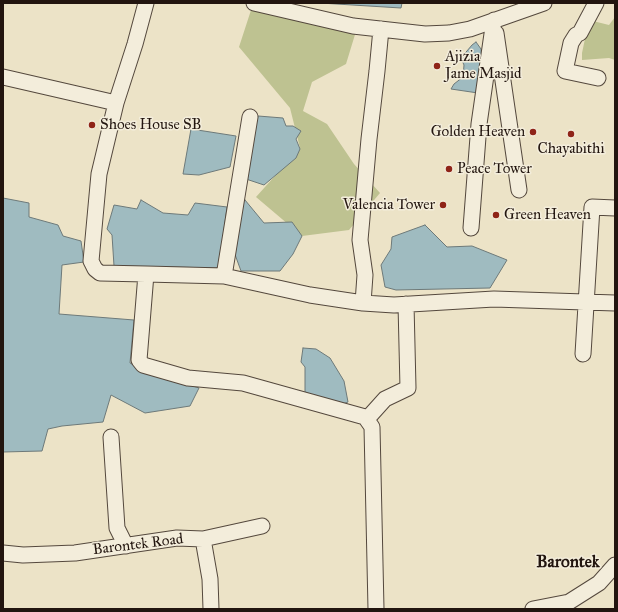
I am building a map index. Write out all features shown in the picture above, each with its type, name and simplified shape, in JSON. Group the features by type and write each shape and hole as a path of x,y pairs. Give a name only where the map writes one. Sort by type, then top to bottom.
{"street":[{"path":"146,3 135,44 116,103 99,174 91,261 94,269 100,273 224,276 310,294 363,303 406,304 494,299 615,303"},
{"path":"254,3 353,26 425,34 449,33 470,29 544,3"},
{"path":"596,3 580,33 576,35 570,43 565,71 598,78"},
{"path":"494,20 519,190"},
{"path":"471,228 479,124 494,20"},
{"path":"363,303 365,275 360,240 368,139 381,29"},
{"path":"3,77 116,103"},
{"path":"224,276 250,117"},
{"path":"583,354 592,207 615,208"},
{"path":"146,274 139,360 144,365 188,378 243,383 365,417 372,426 376,609"},
{"path":"367,420 385,399 408,388 406,304"},
{"path":"111,437 117,528 126,546"},
{"path":"203,539 262,526"},
{"name":"Barontek Road","path":"3,553 23,555 75,554 177,538 203,539 210,579 211,609"},
{"path":"534,609 569,602 599,583 615,565"}],"green space":[{"path":"253,4 357,28 346,64 312,82 303,111 327,124 354,164 380,193 349,230 302,236 256,197 300,148 290,108 239,47"},
{"path":"615,17 615,60 609,58 582,60 582,53 589,20 609,25"}],"water":[{"path":"320,3 402,3 401,8"},
{"path":"476,42 481,49 482,61 478,93 451,89 454,84 463,77 464,65 461,58"},
{"path":"258,116 283,118 286,126 293,126 301,131 296,139 300,149 296,158 264,185 246,179 249,151"},
{"path":"191,129 236,136 230,167 199,175 183,174"},
{"path":"3,198 29,203 29,217 58,225 63,236 81,241 84,262 62,265 59,314 134,320 130,363 144,371 199,388 190,406 145,413 111,395 103,422 62,426 48,429 42,451 3,452"},
{"path":"141,200 163,213 188,215 195,203 227,207 219,268 114,266 112,235 107,229 114,205 137,209"},
{"path":"245,200 264,223 292,222 302,236 293,254 280,271 241,271 233,249 240,204"},
{"path":"425,225 447,247 472,246 507,260 490,288 396,290 385,287 381,265 391,249 392,237"},
{"path":"303,348 316,349 330,358 344,381 348,402 340,405 305,398 305,367 301,362"}],"place":[{"name":"Ajizia Jame Masjid","path":"437,66"},
{"name":"Shoes House SB","path":"92,125"},
{"name":"Golden Heaven","path":"533,132"},
{"name":"Chayabithi","path":"571,134"},
{"name":"Peace Tower","path":"449,169"},
{"name":"Valencia Tower","path":"443,205"},
{"name":"Green Heaven","path":"496,215"}],"district":[{"name":"Barontek","path":"568,563"}]}
